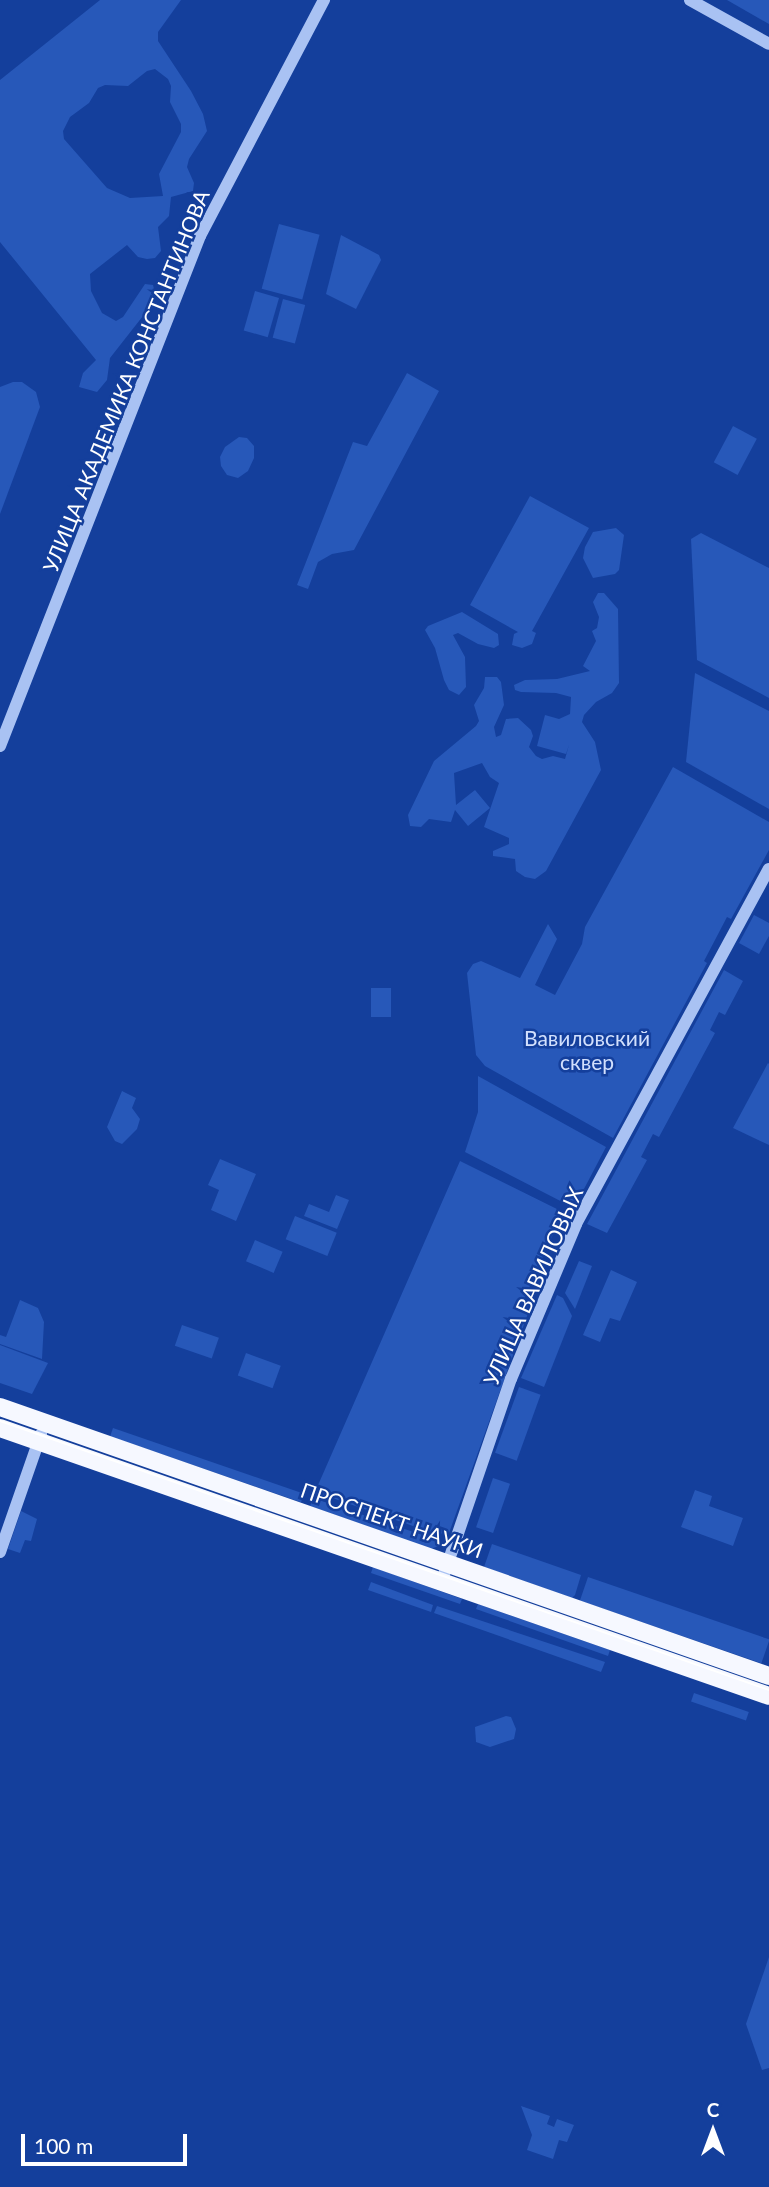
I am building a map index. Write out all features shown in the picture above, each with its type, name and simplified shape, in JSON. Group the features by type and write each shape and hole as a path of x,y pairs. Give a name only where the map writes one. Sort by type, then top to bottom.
{"main road":[{"name":"ПРОСПЕКТ НАУКИ","path":"0,1407 769,1676"},
{"name":"ПРОСПЕКТ НАУКИ","path":"0,1428 769,1696"}],"street":[{"name":"УЛИЦА АКАДЕМИКА КОНСТАНТИНОВА","path":"0,747 200,236 324,0"},
{"path":"690,0 769,44"},
{"name":"УЛИЦА ВАВИЛОВЫХ","path":"441,1583 511,1379 576,1224 769,869"},
{"path":"0,1552 45,1423"}],"green space":[{"path":"100,0 181,0 158,32 158,41 191,91 203,114 207,131 189,159 187,167 194,183 193,191 171,197 169,216 158,227 161,251 155,258 147,259 138,257 127,245 90,274 91,291 102,313 116,321 123,317 145,284 153,285 155,293 150,307 110,358 107,380 97,392 79,387 83,373 96,360 0,242 0,80","holes":["155,69 168,79 171,86 170,102 181,124 181,132 159,174 163,196 130,198 107,188 64,139 63,131 70,117 89,103 98,88 105,85 128,86 147,71"]},
{"path":"727,0 769,0 769,24"},
{"path":"279,224 320,235 302,300 262,289"},
{"path":"341,235 379,255 381,260 356,309 326,294"},
{"path":"255,291 279,298 268,337 244,330"},
{"path":"283,299 305,305 295,344 273,338"},
{"path":"407,373 439,391 354,550 332,554 318,562 308,589 297,585 353,442 367,446"},
{"path":"22,382 36,392 40,407 0,514 0,387"},
{"path":"733,426 757,439 738,475 714,462"},
{"path":"239,437 247,438 254,446 254,458 248,471 238,478 227,475 221,466 220,457 225,447"},
{"path":"530,496 589,528 532,631 536,633 532,644 522,648 512,645 514,634 518,632 470,605"},
{"path":"616,528 624,535 619,570 615,574 593,578 583,558 585,547 593,532"},
{"path":"701,533 769,568 769,698 697,660 691,539"},
{"path":"598,593 604,593 618,609 619,683 612,693 596,702 584,715 582,722 595,742 601,770 546,871 535,879 525,877 516,871 515,859 493,856 493,851 509,844 509,838 484,827 499,783 490,777 482,763 454,773 456,805 475,790 490,808 468,826 455,810 451,822 429,819 421,827 410,826 408,815 434,761 479,721 474,705 484,688 485,677 497,677 501,682 504,705 494,727 496,737 501,735 506,719 518,718 531,730 533,736 529,747 536,756 542,759 553,756 565,759 569,745 566,754 537,746 545,715 559,719 570,714 571,697 556,693 521,692 515,690 514,685 525,680 557,679 590,671 583,666 596,641 592,631 597,628 599,617 593,602"},
{"path":"462,612 498,634 499,645 494,648 478,644 458,633 453,635 465,657 466,687 459,695 449,690 435,648 425,630 428,626"},
{"path":"695,673 769,711 769,809 686,762"},
{"name":"Вавиловский сквер","path":"673,767 769,822 769,850 731,919 727,917 704,961 707,963 613,1138 485,1066 476,1055 467,973 473,964 481,961 520,978 548,924 557,939 535,985 555,995 582,944 585,927"},
{"path":"754,915 769,923 769,936 759,954 739,943"},
{"path":"724,970 743,981 725,1015 719,1012 710,1030 715,1033 659,1137 653,1134 641,1157 647,1160 607,1233 587,1224"},
{"path":"371,988 391,988 391,1017 371,1017"},
{"path":"769,1064 769,1145 733,1128"},
{"name":"Вавиловский сквер","path":"478,1076 606,1147 574,1208 465,1152 478,1112"},
{"path":"122,1091 136,1098 132,1108 140,1119 137,1129 122,1144 115,1141 107,1127"},
{"path":"220,1159 256,1174 236,1221 211,1210 219,1190 208,1185"},
{"path":"460,1161 563,1212 524,1299 531,1305 449,1533 436,1534 315,1492"},
{"path":"336,1195 349,1200 337,1229 304,1216 309,1204 329,1212"},
{"path":"295,1216 337,1233 327,1256 286,1239"},
{"path":"255,1240 283,1252 274,1273 246,1261"},
{"path":"579,1261 592,1266 575,1309 565,1293"},
{"path":"611,1270 637,1282 620,1321 610,1318 600,1342 583,1335"},
{"path":"557,1295 563,1298 572,1316 544,1387 521,1378"},
{"path":"20,1300 38,1308 44,1322 42,1359 0,1344 0,1335 6,1337"},
{"path":"182,1325 219,1338 212,1358 175,1346"},
{"path":"0,1345 48,1363 32,1394 0,1383"},
{"path":"246,1353 281,1366 273,1388 238,1376"},
{"path":"519,1387 541,1395 517,1461 495,1453"},
{"path":"113,1428 304,1494 301,1502 110,1437"},
{"path":"493,1478 510,1484 493,1533 476,1527"},
{"path":"695,1490 712,1496 709,1506 743,1518 733,1546 681,1527"},
{"path":"313,1498 446,1543 431,1549 310,1506"},
{"path":"21,1511 37,1519 31,1541 25,1540 20,1553 8,1549"},
{"path":"492,1544 581,1575 575,1595 572,1598 484,1567"},
{"path":"373,1567 462,1599 460,1604 371,1573"},
{"path":"588,1577 769,1639 761,1663 580,1601"},
{"path":"371,1582 433,1605 431,1612 368,1590"},
{"path":"478,1604 610,1650 608,1656 476,1609"},
{"path":"437,1606 605,1662 601,1672 434,1613"},
{"path":"694,1693 749,1712 746,1720 691,1702"},
{"path":"506,1716 511,1717 516,1729 514,1739 490,1747 476,1742 475,1727"},
{"path":"769,1957 769,2068 762,2070 746,2024"},
{"path":"521,2106 550,2116 547,2124 554,2127 557,2119 574,2125 567,2142 559,2140 553,2159 527,2150 532,2135"}],"tram line":[{"path":"0,1421 769,1690"}]}
